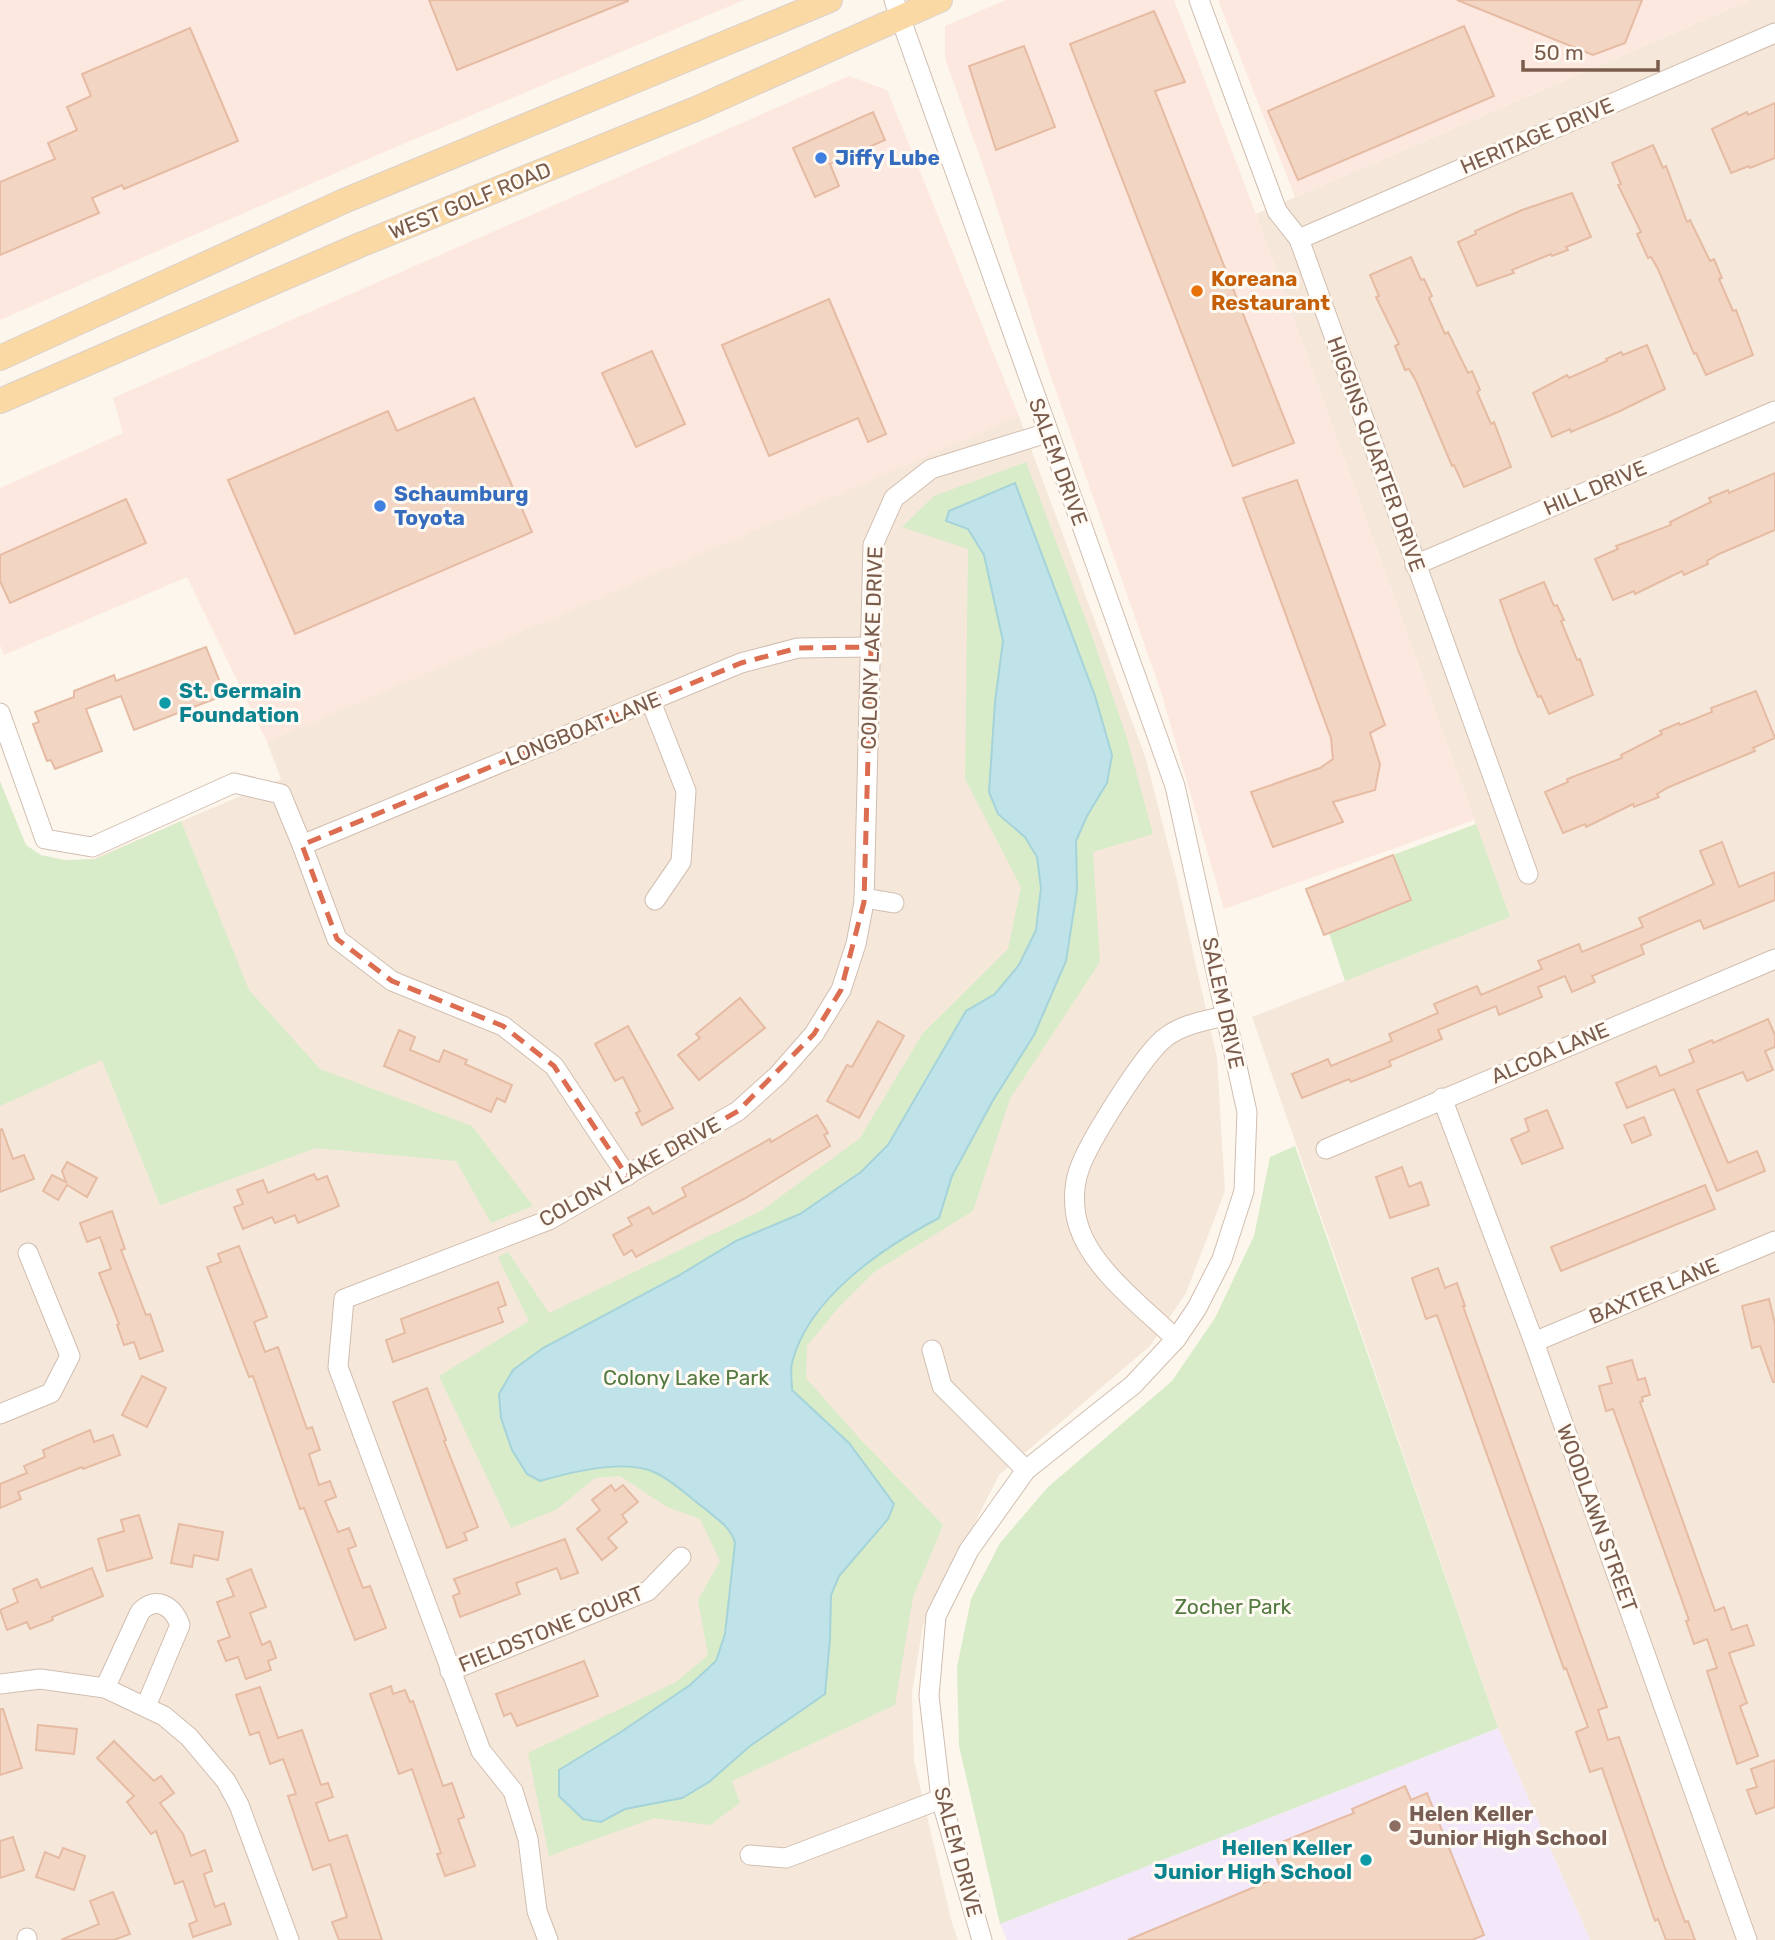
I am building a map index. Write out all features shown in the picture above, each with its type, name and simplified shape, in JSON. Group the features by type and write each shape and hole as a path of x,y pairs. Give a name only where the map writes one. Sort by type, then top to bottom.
{"main road":[{"path":"0,358 344,201 830,0"},
{"name":"WEST GOLF ROAD","path":"0,401 360,245 698,108 897,9 940,0"}],"street":[{"name":"HIGGINS QUARTER DRIVE","path":"1199,0 1277,211 1299,239 1528,874"},
{"name":"SALEM DRIVE","path":"897,9 1175,786 1247,1112 1244,1191 1223,1259 1198,1308 1176,1339 1133,1385 1026,1470 969,1550 936,1616 929,1696 941,1799 982,1940"},
{"name":"HERITAGE DRIVE","path":"1299,239 1775,33"},
{"name":"HILL DRIVE","path":"1416,565 1775,411"},
{"name":"COLONY LAKE DRIVE","path":"548,1940 537,1911 528,1839 513,1791 481,1751 338,1367 344,1299 549,1220 738,1111 778,1075 814,1034 841,990 856,944 864,898 873,545 894,498 931,469 1047,433"},
{"name":"LONGBOAT LANE","path":"302,845 741,663 798,648 871,647"},
{"path":"651,702 686,791 681,862 655,900"},
{"path":"0,713 45,839 92,848 234,783 281,794 337,940 392,981 503,1026 554,1066 627,1176"},
{"path":"864,898 894,903"},
{"name":"ALCOA LANE","path":"1326,1149 1775,959"},
{"path":"1176,1339 1112,1277 1092,1253 1079,1227 1076,1183 1086,1151 1154,1047 1178,1028 1225,1016"},
{"name":"WOODLAWN STREET","path":"1442,1098 1534,1342 1747,1940"},
{"name":"BAXTER LANE","path":"1534,1342 1775,1241"},
{"path":"0,1414 51,1393 69,1356 28,1253"},
{"path":"932,1350 942,1386 1026,1470"},
{"name":"FIELDSTONE COURT","path":"450,1671 648,1591 681,1557"},
{"path":"105,1688 139,1612 146,1605 168,1606 180,1625 146,1706"},
{"path":"0,1684 40,1679 105,1688 164,1716 189,1737 226,1781 247,1826 289,1940"},
{"path":"750,1855 786,1858 941,1799"}],"highlighted area":[{"path":"871,647 864,902 841,990 814,1034 738,1111 627,1176 554,1066 503,1026 392,981 337,939 302,845 741,663 798,648"}],"shaded area":[{"path":"0,0 744,0 363,161 0,320"},
{"path":"1006,0 1174,0 1256,214 1474,820 1224,909 1161,692 1049,371 989,183 945,58 945,26"},
{"path":"1218,0 1750,0 1295,197"},
{"path":"1750,0 1775,0 1775,1940 1590,1940 1498,1728 1252,1017 1509,917 1256,214"},
{"path":"849,76 887,90 1019,416 267,742 187,577 4,655 0,645 0,488 123,433 113,398"},
{"path":"1019,416 1146,759 1176,876 1217,1058 1225,1191 1186,1293 1150,1346 999,1475 923,1625 912,1693 914,1761 958,1940 0,1940 0,782 38,882 281,779 267,742 777,514"},
{"name":"Helen Keller Junior High School","path":"1498,1728 1590,1940 1007,1940 1000,1924"}],"green space":[{"name":"Colony Lake Park","path":"1026,462 1092,636 1126,735 1153,834 1093,852 1100,962 1010,1099 973,1211 874,1272 838,1308 807,1346 806,1378 943,1525 913,1597 895,1705 732,1781 740,1803 710,1825 654,1818 549,1856 528,1753 676,1682 708,1655 698,1600 720,1561 700,1519 667,1507 620,1476 595,1478 556,1510 511,1528 439,1376 529,1321 498,1257 508,1252 549,1313 761,1211 860,1138 923,1033 1008,949 1021,887 965,779 968,549 902,527 934,496"},
{"path":"0,781 26,845 41,855 64,860 96,859 181,821 249,990 320,1069 472,1126 533,1206 491,1223 456,1161 316,1148 160,1205 102,1060 0,1106"},
{"path":"1476,824 1510,917 1345,981 1329,933 1411,900 1393,855"},
{"name":"Zocher Park","path":"1295,1146 1498,1728 1000,1924 959,1746 957,1667 971,1599 1000,1543 1048,1487 1172,1381 1215,1318 1254,1236 1270,1157"}],"water":[{"name":"Colony Lake Park","path":"1015,483 1095,696 1112,755 1107,783 1076,841 1077,890 1066,961 1034,1035 992,1102 952,1176 939,1218 894,1244 850,1277 814,1317 801,1339 792,1363 792,1390 849,1443 894,1504 888,1519 839,1576 831,1595 825,1694 750,1746 709,1782 682,1798 625,1809 601,1822 583,1819 559,1796 559,1770 690,1685 716,1661 725,1634 735,1543 727,1528 669,1480 644,1469 599,1468 540,1481 527,1474 512,1450 501,1418 499,1394 513,1370 543,1348 678,1276 736,1241 800,1214 861,1172 888,1145 966,1011 995,994 1019,965 1036,930 1041,888 1037,857 1025,837 998,814 989,792 995,702 1003,641 984,555 968,529 946,521 949,511"}],"building":[{"path":"429,0 628,0 628,1 457,70"},
{"path":"1457,0 1642,0 1625,43 1593,55"},
{"path":"1154,11 1185,82 1155,91 1294,443 1233,466 1070,44"},
{"path":"1464,26 1494,96 1298,180 1268,111"},
{"path":"190,28 238,141 124,189 122,185 92,198 99,213 0,255 0,182 55,159 48,143 77,130 67,107 91,96 82,74"},
{"path":"1024,46 1055,127 996,150 969,66"},
{"path":"1775,103 1775,158 1731,173 1712,129 1747,112 1748,115"},
{"name":"Jiffy Lube","path":"873,112 885,140 830,164 839,186 815,197 793,148"},
{"path":"1653,145 1663,168 1666,166 1687,222 1690,220 1710,261 1714,259 1722,278 1719,279 1733,311 1736,310 1753,355 1706,375 1696,353 1694,354 1658,269 1651,257 1648,258 1637,234 1641,232 1618,185 1621,184 1612,163"},
{"path":"1572,193 1591,237 1566,247 1568,250 1552,256 1551,254 1512,270 1514,273 1477,286 1458,242 1476,234 1475,231 1522,210"},
{"path":"1411,257 1432,296 1429,298 1445,334 1448,332 1468,373 1472,371 1480,390 1477,392 1491,424 1494,422 1511,467 1464,487 1454,465 1452,466 1416,381 1409,369 1405,370 1395,346 1399,344 1376,297 1379,296 1370,275"},
{"path":"829,299 886,434 868,442 858,418 769,456 722,345"},
{"path":"1647,345 1665,389 1571,432 1570,429 1552,437 1533,393 1567,375 1569,378 1607,361 1606,359 1621,352 1623,355"},
{"path":"652,351 685,424 636,447 602,373"},
{"name":"Schaumburg Toyota","path":"474,398 532,532 295,634 228,480 388,411 397,431"},
{"path":"1775,473 1775,530 1719,554 1707,561 1708,564 1684,575 1682,571 1635,594 1634,591 1613,600 1595,559 1618,549 1616,546 1671,525 1670,522 1711,502 1709,498 1728,490 1729,493"},
{"path":"1297,480 1385,725 1370,733 1380,764 1375,790 1333,802 1343,822 1273,847 1251,792 1320,768 1333,759 1331,738 1243,498"},
{"path":"126,499 146,543 10,603 0,581 0,555"},
{"path":"1544,582 1554,606 1557,605 1564,620 1561,621 1577,660 1580,659 1593,695 1549,714 1541,696 1538,697 1500,600"},
{"name":"St. Germain Foundation","path":"206,647 225,695 134,730 121,696 86,709 102,751 55,769 51,760 47,761 33,724 39,722 35,712 74,697 74,691 114,675 116,681"},
{"path":"1756,691 1775,738 1753,748 1755,751 1669,787 1657,794 1659,797 1634,807 1633,804 1586,827 1585,824 1563,833 1545,792 1568,782 1567,779 1622,758 1621,755 1662,734 1660,731 1712,712 1711,708"},
{"path":"1722,842 1739,887 1775,872 1775,900 1704,929 1700,920 1641,945 1644,954 1592,976 1595,982 1572,992 1565,976 1538,987 1542,997 1499,1015 1496,1006 1438,1030 1442,1039 1389,1061 1391,1066 1302,1098 1292,1074 1328,1059 1331,1066 1392,1041 1389,1034 1438,1013 1434,1004 1477,986 1481,995 1542,969 1538,961 1579,944 1582,952 1643,927 1639,918 1714,884 1700,851"},
{"path":"1393,855 1411,900 1324,935 1306,889"},
{"path":"740,998 765,1028 699,1080 678,1055 700,1038 696,1034"},
{"path":"1768,1019 1775,1035 1775,1047 1765,1051 1773,1070 1747,1081 1743,1072 1697,1090 1728,1163 1757,1151 1765,1171 1717,1191 1674,1089 1627,1108 1616,1083 1656,1066 1660,1076 1694,1062 1689,1050 1712,1040 1713,1043"},
{"path":"878,1021 904,1036 859,1118 827,1101 847,1065 852,1067"},
{"path":"628,1026 673,1108 642,1125 636,1113 640,1111 623,1077 615,1081 595,1044"},
{"path":"399,1030 415,1037 410,1050 439,1062 444,1050 467,1060 465,1064 512,1085 505,1102 497,1098 491,1112 384,1066"},
{"path":"1547,1110 1563,1148 1522,1164 1511,1139 1529,1131 1525,1119"},
{"path":"817,1115 828,1133 824,1135 830,1146 744,1199 636,1257 632,1250 624,1255 613,1235 632,1225 628,1218 649,1207 653,1214 686,1196 682,1188"},
{"path":"1644,1117 1651,1135 1632,1143 1624,1125"},
{"path":"2,1129 13,1159 24,1155 34,1179 0,1192 0,1130"},
{"path":"67,1162 97,1178 87,1197 67,1185 58,1200 43,1191 52,1175 66,1182 62,1171"},
{"path":"1402,1167 1409,1187 1421,1182 1429,1205 1390,1218 1376,1177"},
{"path":"314,1174 317,1180 327,1176 339,1206 298,1223 295,1215 275,1223 272,1217 243,1229 234,1207 243,1204 237,1190 263,1180 268,1193"},
{"path":"1705,1185 1715,1209 1561,1271 1551,1247"},
{"path":"112,1211 125,1249 121,1250 146,1315 150,1314 163,1351 140,1359 134,1342 124,1345 117,1325 119,1324 99,1273 111,1269 100,1237 87,1242 80,1223"},
{"path":"239,1246 267,1317 254,1322 265,1352 278,1347 307,1429 312,1427 320,1450 309,1454 319,1485 330,1481 336,1497 325,1501 338,1532 349,1528 356,1546 348,1549 363,1588 370,1586 386,1628 355,1640 304,1508 300,1509 253,1376 249,1377 207,1267 221,1262 218,1254"},
{"path":"1438,1268 1445,1288 1457,1283 1607,1707 1598,1710 1608,1740 1619,1737 1685,1922 1688,1921 1695,1940 1666,1940 1658,1919 1655,1921 1602,1768 1590,1772 1576,1732 1588,1727 1566,1668 1564,1669 1437,1315 1426,1319 1412,1278"},
{"path":"498,1282 506,1305 498,1308 503,1322 393,1362 386,1340 405,1333 401,1319"},
{"path":"1769,1299 1775,1324 1775,1382 1760,1346 1752,1348 1742,1306"},
{"path":"1632,1360 1638,1380 1645,1378 1650,1395 1642,1397 1643,1401 1640,1402 1715,1611 1724,1607 1732,1630 1747,1625 1754,1645 1729,1653 1747,1703 1740,1706 1758,1756 1737,1764 1707,1671 1717,1668 1707,1639 1694,1644 1686,1621 1689,1620 1613,1409 1606,1411 1599,1386 1612,1383 1607,1367"},
{"path":"142,1376 166,1388 147,1427 122,1415"},
{"path":"427,1388 446,1440 444,1441 478,1527 464,1533 467,1540 447,1548 393,1402"},
{"path":"90,1430 94,1442 113,1435 120,1455 18,1492 21,1499 0,1508 0,1484 27,1473 24,1466 45,1457 43,1450"},
{"path":"611,1485 615,1491 623,1485 638,1502 622,1515 627,1522 608,1538 617,1548 602,1560 577,1529 600,1510 592,1500"},
{"path":"139,1515 152,1558 107,1571 98,1539 124,1531 121,1520"},
{"path":"179,1524 223,1532 218,1560 194,1555 192,1567 171,1563"},
{"path":"565,1539 578,1573 561,1579 557,1568 516,1583 520,1594 460,1617 453,1596 460,1593 454,1579"},
{"path":"92,1568 103,1596 30,1629 27,1622 7,1630 0,1610 18,1602 13,1589 37,1579 41,1588"},
{"path":"251,1569 266,1607 250,1613 262,1645 270,1641 276,1658 268,1661 271,1670 246,1679 238,1657 226,1661 218,1641 230,1637 217,1602 234,1596 227,1579"},
{"path":"584,1661 598,1696 517,1726 511,1713 504,1716 496,1694"},
{"path":"391,1686 393,1694 405,1690 410,1702 413,1701 443,1786 452,1783 464,1817 458,1819 475,1866 445,1876 437,1854 441,1853 412,1769 399,1774 370,1694"},
{"path":"260,1687 278,1738 302,1730 321,1785 328,1783 333,1797 316,1803 329,1841 347,1835 382,1940 339,1940 332,1922 347,1917 330,1864 313,1870 288,1796 296,1794 283,1759 270,1764 259,1732 250,1735 236,1695"},
{"path":"0,1709 3,1709 22,1768 0,1775"},
{"path":"38,1725 77,1729 74,1754 36,1750"},
{"path":"114,1741 154,1781 161,1776 174,1793 160,1803 183,1834 191,1856 205,1850 212,1871 204,1874 215,1907 224,1903 231,1924 193,1937 189,1924 197,1921 183,1881 175,1884 156,1831 151,1834 127,1802 134,1796 97,1758"},
{"path":"1775,1760 1775,1807 1756,1814 1747,1790 1757,1787 1751,1769"},
{"name":"Hellen Keller Junior High School","path":"1405,1786 1411,1800 1427,1793 1484,1935 1472,1940 1128,1940 1283,1875 1272,1846 1354,1813 1352,1809"},
{"path":"13,1837 24,1870 0,1878 0,1841"},
{"path":"63,1848 85,1856 74,1890 36,1877 45,1852 59,1858"},
{"path":"113,1892 130,1934 114,1940 61,1940 99,1924 90,1901"}],"place":[{"name":"Jiffy Lube","path":"821,158"},
{"name":"Koreana Restaurant","path":"1197,291"},
{"name":"Schaumburg Toyota","path":"380,506"},
{"name":"St. Germain Foundation","path":"165,703"},
{"name":"Helen Keller Junior High School","path":"1395,1826"},
{"name":"Hellen Keller Junior High School","path":"1366,1860"}]}
